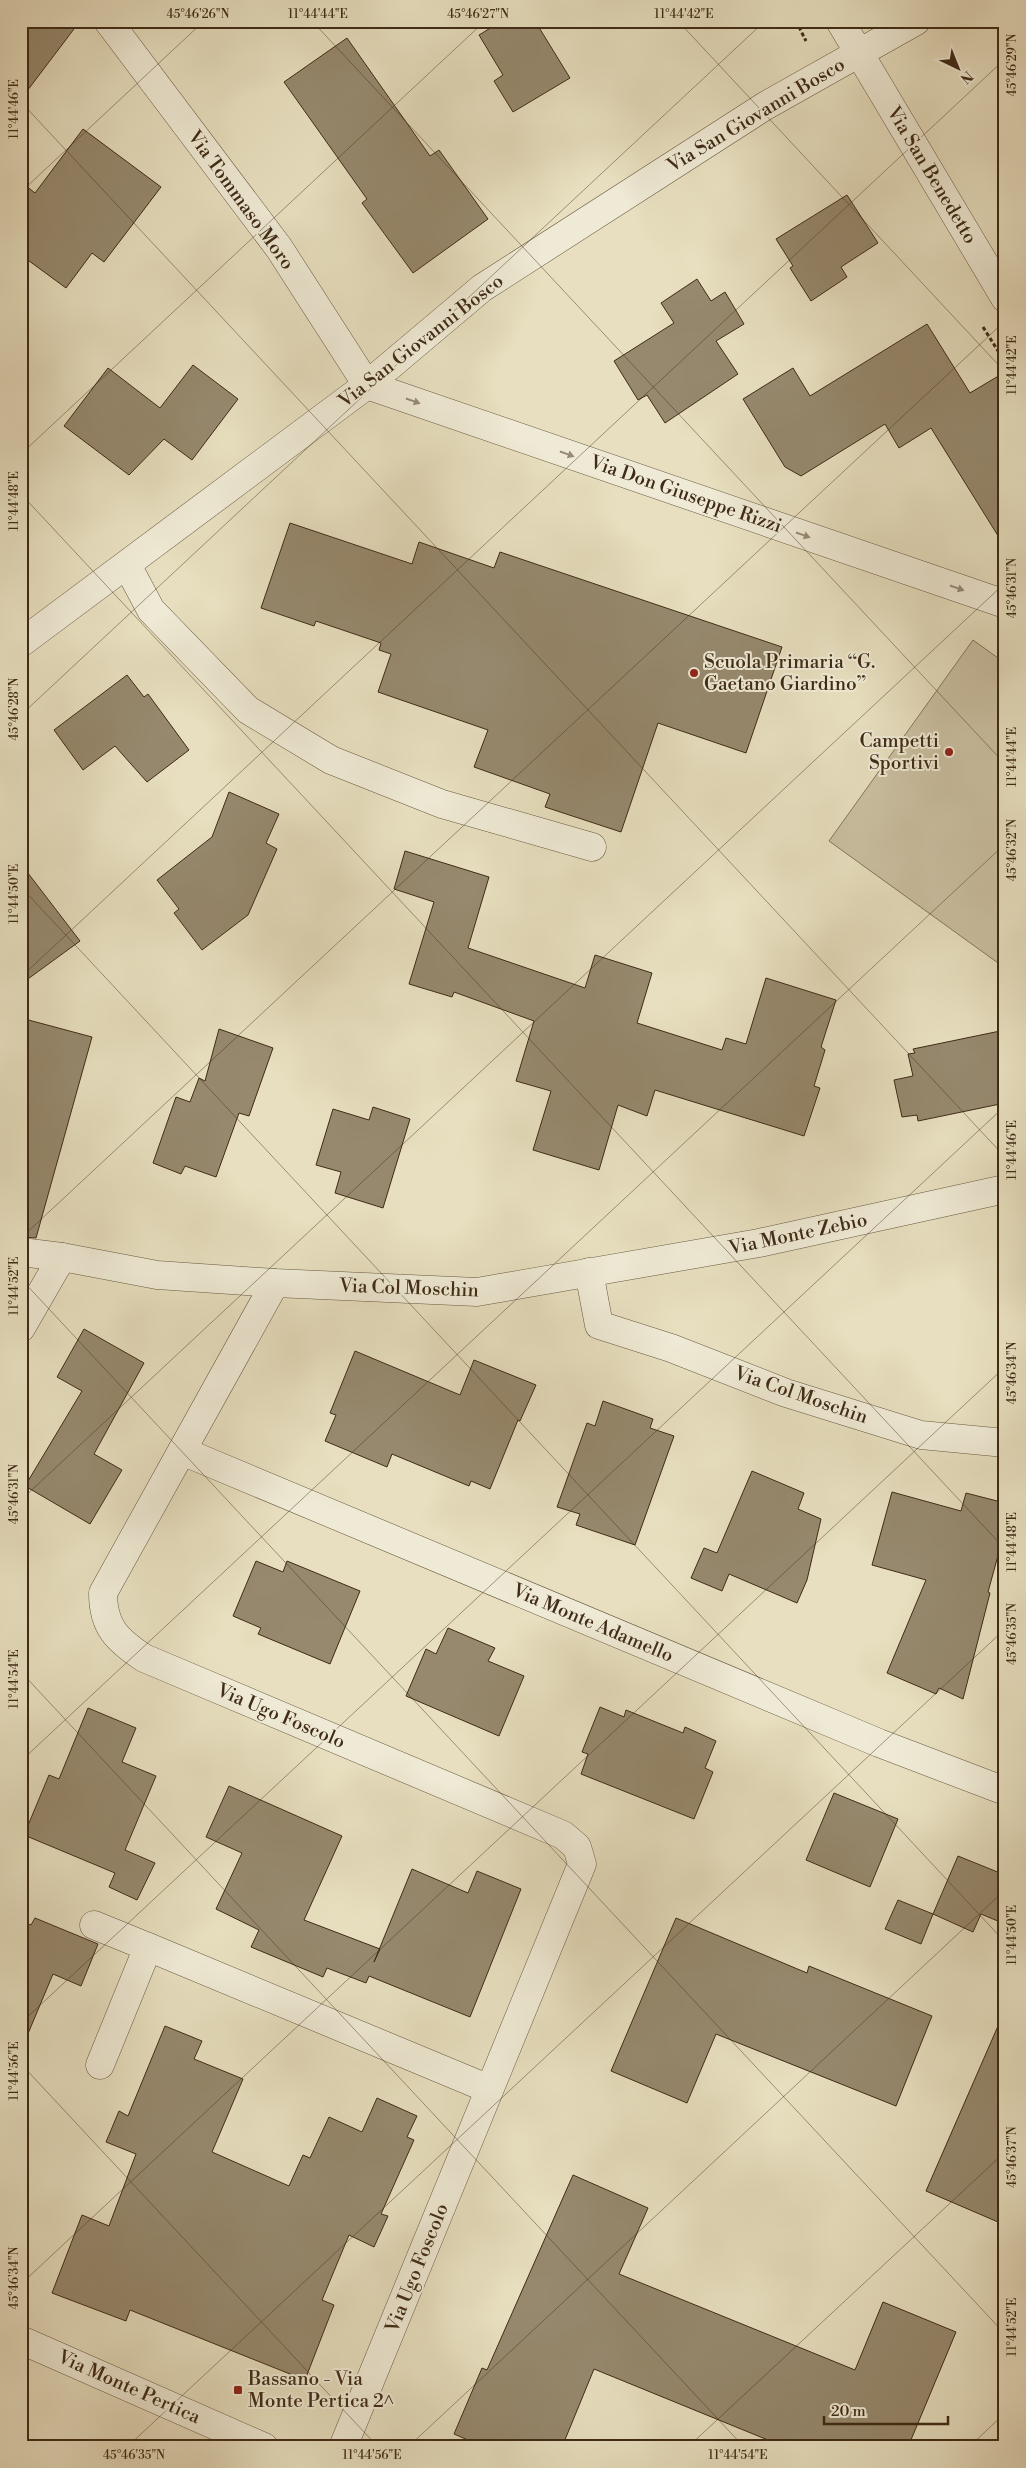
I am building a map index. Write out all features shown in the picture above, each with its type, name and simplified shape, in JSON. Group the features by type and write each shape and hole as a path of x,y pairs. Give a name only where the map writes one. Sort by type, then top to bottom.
{"street":[{"name":"Via Tommaso Moro","path":"108,21 279,248 367,385"},
{"name":"Via San Benedetto","path":"840,21 1005,298"},
{"name":"Via San Giovanni Bosco","path":"21,642 127,566 158,539 367,385 482,288 765,106 916,21"},
{"name":"Via Don Giuseppe Rizzi","path":"367,385 1005,604"},
{"path":"127,566 151,610 248,710 331,760 442,804 592,847"},
{"name":"Via Monte Zebio","path":"589,1272 759,1243 1005,1189"},
{"name":"Via Col Moschin","path":"21,1252 62,1257 157,1274 275,1283 477,1292 589,1272 598,1325 671,1348 786,1393 921,1435 1005,1444"},
{"path":"21,1328 62,1257"},
{"name":"Via Ugo Foscolo","path":"275,1283 102,1594 103,1613 114,1632 128,1647 144,1658 563,1835 577,1847 582,1864 343,2447"},
{"name":"Via Monte Adamello","path":"182,1451 879,1743 1005,1791"},
{"path":"94,1925 489,2090"},
{"path":"100,2065 148,1947"},
{"name":"Via Monte Pertica","path":"21,2340 264,2447"}],"shaded area":[{"name":"Campetti Sportivi","path":"973,640 1005,663 1005,968 829,841"}],"building":[{"path":"21,21 80,21 21,99"},
{"path":"502,21 535,21 570,78 513,112 494,81 503,75 479,35"},
{"path":"347,38 430,156 439,150 488,219 413,273 362,203 367,199 284,82"},
{"path":"83,129 161,187 104,262 92,253 66,288 21,255 21,182 35,193"},
{"path":"847,195 878,243 841,267 847,277 811,301 790,268 793,266 776,239"},
{"path":"697,279 711,301 725,292 744,324 716,341 738,374 665,423 647,395 638,400 614,361 674,323 661,303"},
{"path":"927,324 970,393 1005,372 1005,547 931,428 899,448 885,424 801,476 785,467 743,399 793,368 810,396"},
{"path":"193,365 238,399 192,460 164,439 129,475 64,426 108,368 160,408"},
{"name":"Scuola Primaria “G. Gaetano Giardino”","path":"290,523 412,564 419,542 494,568 500,552 782,647 746,753 658,723 621,832 545,807 550,794 474,767 488,730 378,692 391,654 379,650 381,643 316,621 314,626 261,608"},
{"path":"127,675 144,697 148,694 189,750 147,782 115,746 83,770 54,730"},
{"path":"229,792 279,814 266,843 277,849 248,915 202,950 174,913 179,909 157,880 212,837"},
{"path":"405,851 489,877 468,948 585,988 595,955 652,973 637,1023 722,1050 726,1038 746,1044 766,978 836,1000 821,1047 825,1050 814,1086 820,1088 804,1136 655,1090 647,1116 618,1105 599,1170 533,1150 551,1091 516,1081 534,1021 454,992 452,997 409,984 434,902 394,889"},
{"path":"21,864 80,941 21,984"},
{"path":"21,1018 92,1037 36,1238 21,1237"},
{"path":"219,1029 273,1048 249,1116 239,1113 216,1177 185,1166 181,1174 153,1163 176,1097 190,1102 199,1078 205,1081"},
{"path":"1005,1030 1005,1103 918,1121 917,1115 902,1117 894,1080 913,1076 908,1054 915,1053 913,1049"},
{"path":"373,1107 410,1119 383,1208 335,1193 341,1172 316,1165 333,1109 369,1120"},
{"path":"84,1329 144,1363 94,1454 122,1470 90,1524 25,1486 82,1391 57,1377"},
{"path":"355,1351 460,1395 474,1360 536,1385 520,1421 518,1420 490,1489 471,1481 469,1486 392,1454 387,1467 325,1441 336,1415 330,1413"},
{"path":"603,1401 653,1419 650,1428 674,1436 635,1545 576,1525 580,1514 557,1507 587,1423 595,1426"},
{"path":"752,1471 804,1493 798,1509 821,1519 807,1580 797,1603 729,1574 722,1591 691,1578 704,1548 717,1553"},
{"path":"892,1492 961,1511 966,1493 1005,1503 1005,1530 988,1592 990,1593 963,1699 939,1688 936,1694 887,1673 926,1580 872,1565"},
{"path":"256,1561 283,1572 287,1561 360,1591 330,1664 258,1634 261,1628 233,1616"},
{"path":"448,1628 495,1648 488,1661 524,1676 499,1736 406,1696 426,1649 436,1654"},
{"path":"600,1707 624,1717 626,1710 683,1733 685,1727 716,1741 705,1768 713,1772 694,1819 581,1774 588,1754 582,1752"},
{"path":"88,1708 136,1728 122,1762 156,1776 125,1850 155,1863 137,1900 109,1887 115,1873 24,1835 49,1775 59,1779"},
{"path":"229,1786 342,1836 304,1920 379,1949 412,1869 468,1893 477,1871 521,1889 470,2017 369,1976 366,1983 327,1968 323,1977 251,1947 259,1930 216,1909 242,1853 206,1837"},
{"path":"834,1793 898,1819 870,1887 806,1860"},
{"path":"958,1856 1005,1875 1005,1924 981,1914 973,1932 933,1914"},
{"path":"898,1900 933,1914 921,1944 885,1929"},
{"path":"35,1918 98,1944 81,1986 53,1974 22,2048 21,1921 31,1925"},
{"path":"676,1918 807,1973 809,1966 932,2016 896,2106 716,2034 687,2103 611,2071"},
{"path":"1005,2010 1005,2225 926,2191"},
{"path":"165,2026 202,2041 194,2059 243,2079 212,2152 289,2186 303,2155 310,2158 329,2117 362,2132 377,2098 417,2116 407,2137 414,2140 381,2214 388,2216 374,2247 349,2235 322,2300 334,2305 305,2380 130,2310 126,2321 52,2293 82,2215 109,2226 136,2154 106,2142 119,2111 128,2116"},
{"path":"573,2175 648,2208 619,2274 855,2370 883,2302 956,2332 908,2447 785,2447 594,2369 562,2447 484,2447 454,2434 482,2368 487,2370"}],"place":[{"name":"Scuola Primaria “G. Gaetano Giardino”","path":"694,673"},
{"name":"Campetti Sportivi","path":"949,752"},
{"name":"Bassano - Via Monte Pertica 2^","path":"238,2390"}]}
